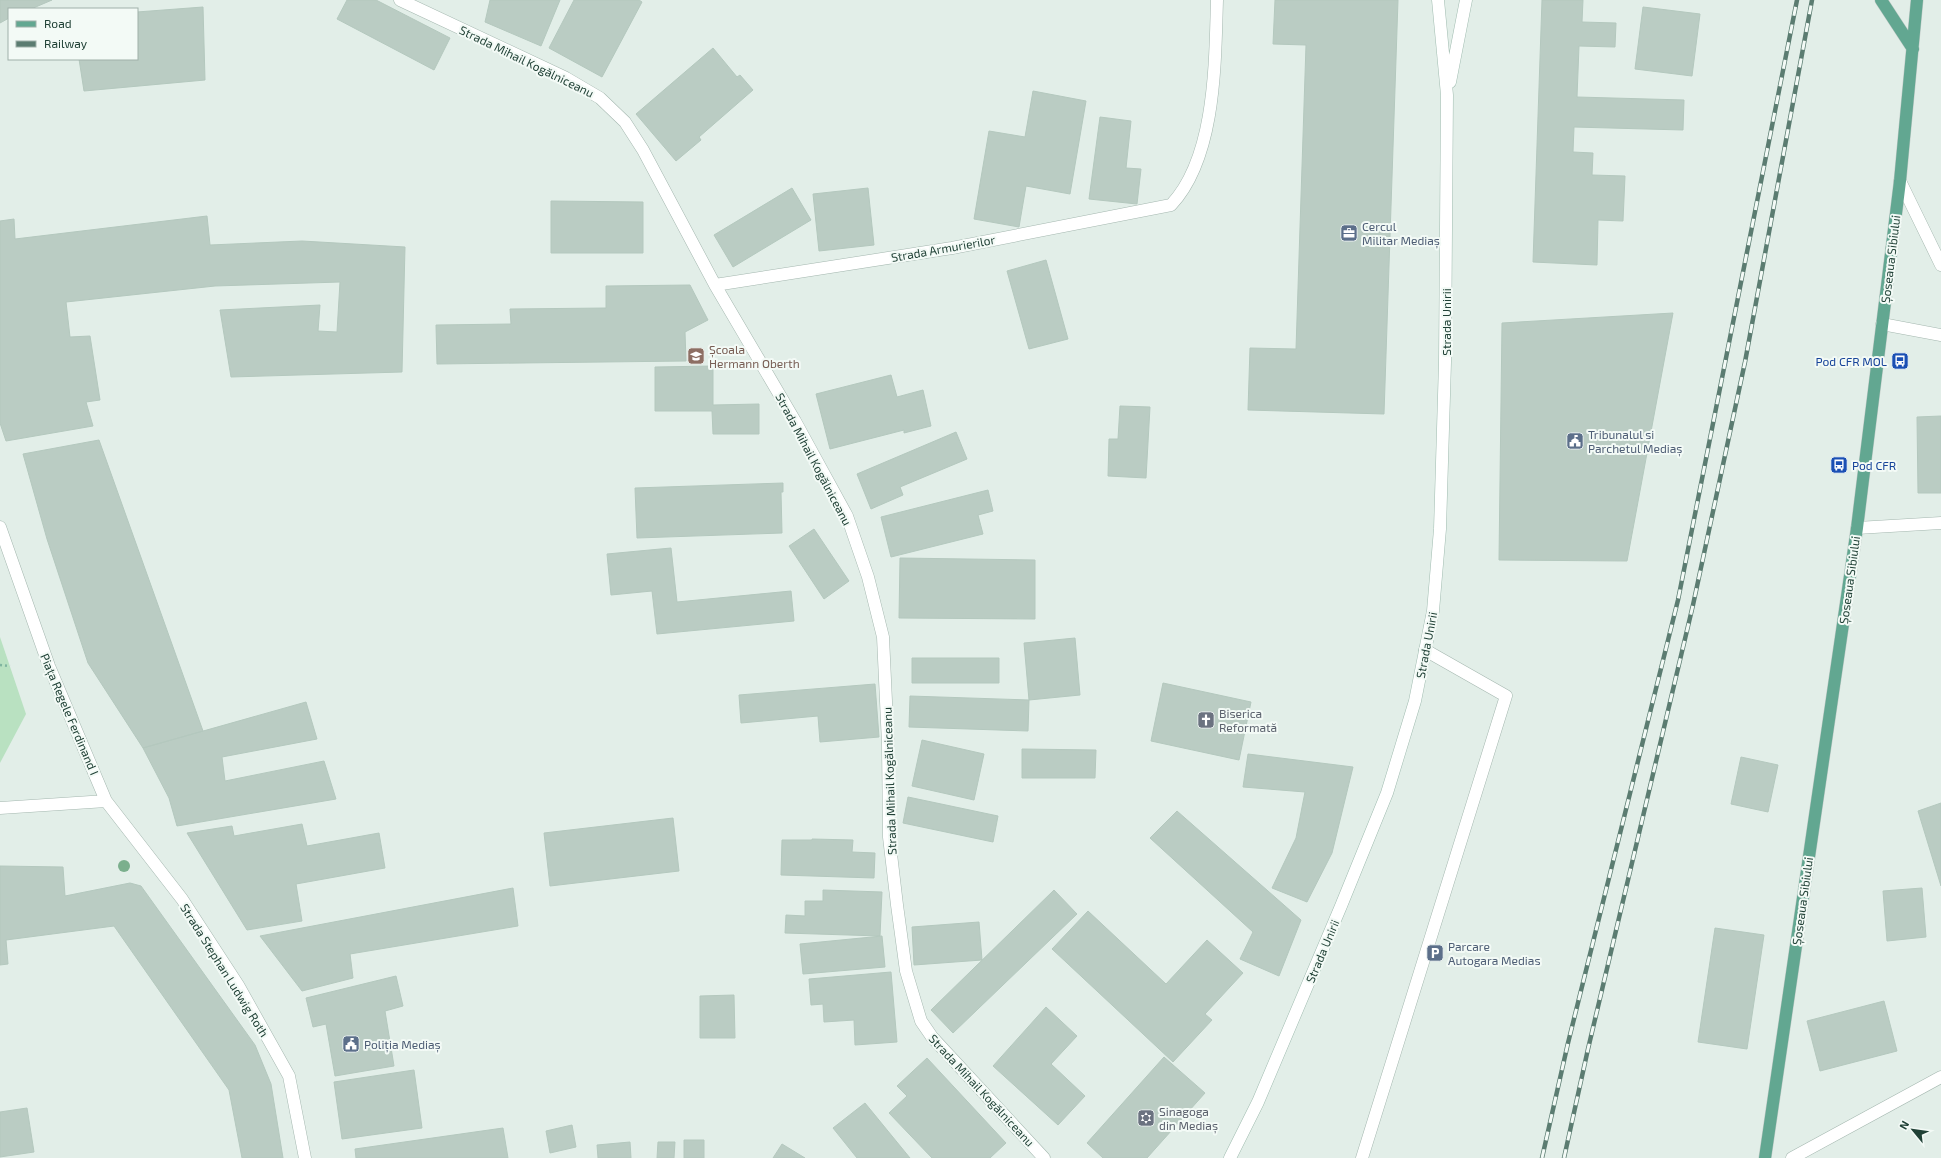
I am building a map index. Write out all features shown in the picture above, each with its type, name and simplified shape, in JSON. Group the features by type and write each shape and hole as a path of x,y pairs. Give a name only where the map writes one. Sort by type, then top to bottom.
{"main road":[{"path":"1881,0 1913,49"},
{"name":"Șoseaua Sibiului","path":"1765,1158 1857,528 1900,181 1917,0"}],"street":[{"name":"Strada Mihail Kogălniceanu","path":"400,0 566,78 600,98 625,122 643,150 715,285 795,421 847,516 868,577 883,636 888,744 889,837 906,971 921,1021 932,1037 1044,1158"},
{"name":"Strada Armurierilor","path":"715,285 952,248 1171,205 1182,193 1191,177 1204,142 1215,62 1217,0"},
{"name":"Strada Unirii","path":"1230,1158 1258,1102 1387,793 1415,701 1433,611 1440,529 1446,362 1447,95 1438,0"},
{"name":"Strada Unirii","path":"1447,95 1466,0"},
{"path":"1900,181 1941,265"},
{"path":"1882,324 1941,335"},
{"path":"1857,528 1941,523"},
{"name":"Piața Regele Ferdinand I","path":"0,527 49,666 106,801"},
{"path":"1362,1158 1506,696 1425,650"},
{"path":"0,808 106,801"},
{"name":"Strada Stephan Ludwig Roth","path":"106,801 182,899 238,986 289,1076 305,1158"},
{"path":"1792,1158 1941,1077"}],"path":[{"path":"0,665 10,666"}],"green space":[{"path":"0,637 26,714 0,763"}],"building":[{"path":"0,0 52,0 33,8 8,8 8,19 0,23"},
{"path":"347,0 376,0 450,38 434,70 337,19"},
{"path":"490,0 560,0 541,46 485,22"},
{"path":"574,0 639,0 642,2 602,77 549,48"},
{"path":"1275,0 1398,0 1384,414 1248,410 1250,348 1296,349 1306,45 1273,44"},
{"path":"1542,0 1583,0 1582,22 1616,23 1615,47 1579,46 1577,97 1684,100 1683,130 1574,127 1573,152 1593,153 1592,175 1625,176 1623,221 1598,220 1597,265 1533,262"},
{"path":"203,7 205,80 84,91 79,60 138,60 138,12"},
{"path":"1643,7 1700,14 1692,76 1635,69"},
{"path":"713,48 737,77 740,75 753,90 699,137 701,140 676,161 636,114"},
{"path":"1033,91 1086,101 1070,194 1026,186 1019,227 974,219 989,131 1025,137"},
{"path":"1100,117 1131,121 1126,168 1141,169 1137,204 1089,199"},
{"path":"792,188 811,220 733,267 714,235"},
{"path":"868,188 874,245 819,251 813,194"},
{"path":"551,201 643,202 643,253 551,253"},
{"path":"207,216 210,245 302,241 405,247 402,372 231,377 220,310 320,305 318,331 337,332 340,282 215,286 66,302 70,337 90,336 100,400 86,402 93,426 6,441 0,423 0,221 14,219 15,239"},
{"path":"1046,260 1068,339 1029,349 1007,271"},
{"path":"690,285 708,320 685,332 686,361 437,364 436,325 511,324 510,309 606,308 606,286"},
{"name":"Tribunalul si Parchetul Mediaș","path":"1673,313 1627,561 1499,560 1502,323"},
{"path":"713,366 713,405 759,404 759,434 713,434 712,411 655,411 655,367"},
{"path":"891,375 897,397 923,390 931,426 904,433 904,430 830,449 816,394"},
{"path":"1120,406 1150,407 1146,478 1108,476 1109,439 1118,439"},
{"path":"1941,416 1941,493 1918,493 1917,417"},
{"path":"956,432 967,459 900,487 903,495 871,509 857,474"},
{"path":"99,440 203,731 143,748 88,663 47,539 23,454"},
{"path":"783,483 783,492 781,492 782,533 637,538 635,488"},
{"path":"988,490 993,511 978,515 983,534 891,557 881,517"},
{"path":"814,529 849,581 824,599 789,546"},
{"path":"671,548 677,602 791,591 794,621 657,634 652,591 611,595 607,554"},
{"path":"900,558 1035,560 1035,619 899,618"},
{"path":"1075,638 1080,695 1029,700 1024,643"},
{"path":"912,658 999,658 999,683 912,683"},
{"path":"1163,683 1251,702 1239,760 1151,741"},
{"path":"875,684 879,737 820,742 818,716 741,723 739,695"},
{"path":"910,696 1029,700 1028,731 909,727"},
{"path":"306,702 317,739 222,757 225,781 324,761 336,799 177,826 169,798 143,748"},
{"path":"922,740 984,754 974,800 912,786"},
{"path":"1022,749 1096,750 1095,778 1022,778"},
{"path":"1248,754 1353,767 1332,853 1307,902 1272,888 1296,838 1305,792 1243,787"},
{"path":"1741,757 1778,765 1768,812 1731,804"},
{"path":"908,797 998,816 993,842 903,823"},
{"path":"1941,803 1941,886 1918,811"},
{"path":"1177,811 1301,920 1279,976 1240,959 1253,932 1150,838"},
{"path":"673,818 679,871 550,886 544,833"},
{"path":"302,824 307,846 379,833 385,868 296,884 302,921 247,930 187,833 232,826 234,836"},
{"path":"782,840 853,840 852,852 875,853 874,878 781,875"},
{"path":"0,866 63,867 65,896 130,883 141,886 255,1045 271,1084 283,1158 242,1158 229,1090 114,926 6,940 8,964 0,965"},
{"path":"513,888 518,926 350,954 353,978 302,991 260,936"},
{"path":"1922,888 1926,937 1887,941 1883,891"},
{"path":"823,890 882,892 880,936 785,933 786,915 805,916 805,901 823,901"},
{"path":"1054,890 1077,914 953,1033 931,1010"},
{"path":"1088,911 1166,984 1207,940 1243,973 1205,1014 1212,1020 1173,1062 1052,949"},
{"path":"979,922 982,960 914,965 912,927"},
{"path":"1715,928 1764,935 1747,1049 1698,1042"},
{"path":"882,936 885,967 803,974 800,944"},
{"path":"891,972 897,1042 855,1045 854,1020 824,1022 823,1004 811,1005 809,979"},
{"path":"396,976 403,1006 385,1011 394,1066 335,1076 326,1024 313,1027 306,998"},
{"path":"734,995 735,1038 700,1038 700,996"},
{"path":"1884,1001 1897,1051 1820,1071 1807,1021"},
{"path":"1046,1007 1077,1036 1051,1064 1085,1096 1058,1125 993,1066"},
{"name":"Sinagoga din Mediaș","path":"1164,1057 1205,1093 1147,1158 1103,1158 1087,1143"},
{"path":"927,1058 1006,1143 990,1158 932,1158 889,1113 907,1096 897,1086"},
{"path":"414,1070 422,1128 342,1139 334,1082"},
{"path":"865,1103 910,1158 857,1158 833,1128"},
{"path":"27,1108 34,1152 0,1157 0,1112"},
{"path":"572,1125 576,1147 550,1153 546,1131"},
{"path":"503,1128 508,1158 356,1158 355,1149"},
{"path":"684,1140 704,1140 704,1158 684,1158"},
{"path":"630,1142 631,1158 598,1158 597,1145"},
{"path":"658,1142 675,1142 674,1158 657,1158"},
{"path":"782,1144 805,1158 773,1158"}],"railway":[{"path":"1542,1158 1568,1043 1678,600 1797,0"},
{"path":"1564,1158 1588,1049 1693,605 1745,362 1812,0"}],"place":[{"name":"Cercul Militar Mediaș","path":"1349,233"},
{"name":"Școala Hermann Oberth","path":"696,356"},
{"name":"Pod CFR MOL","path":"1900,361"},
{"name":"Tribunalul si Parchetul Mediaș","path":"1575,441"},
{"name":"Pod CFR","path":"1839,465"},
{"name":"Biserica Reformată","path":"1206,720"},
{"name":"Parcare Autogara Medias","path":"1435,953"},
{"name":"Poliția Mediaș","path":"351,1044"},
{"name":"Sinagoga din Mediaș","path":"1146,1118"}]}
